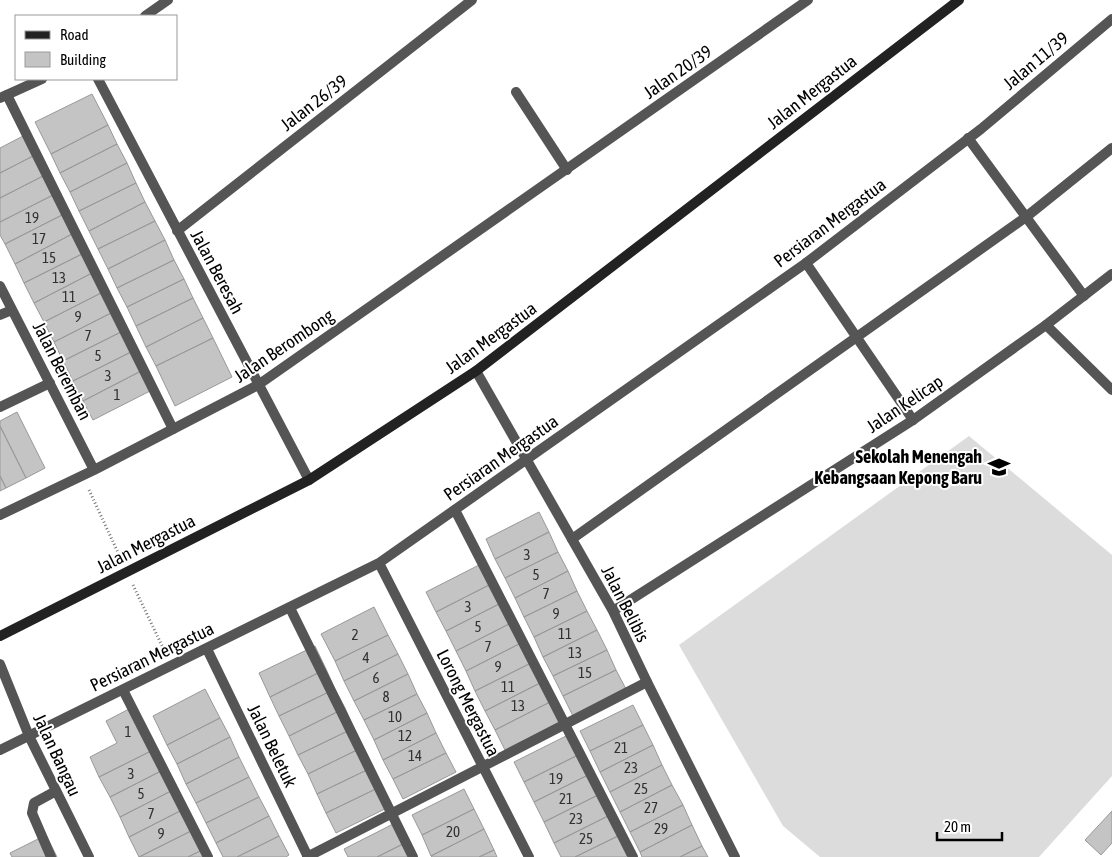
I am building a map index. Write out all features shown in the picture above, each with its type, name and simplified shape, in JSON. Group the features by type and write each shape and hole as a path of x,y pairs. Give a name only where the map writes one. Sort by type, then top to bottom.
{"main road":[{"name":"Jalan Mergastua","path":"0,636 309,480 476,372 959,0"}],"street":[{"path":"146,15 168,0"},
{"name":"Jalan 26/39","path":"177,231 472,0"},
{"name":"Jalan 20/39","path":"567,170 808,0"},
{"name":"Jalan 11/39","path":"981,128 1112,19"},
{"path":"40,80 4,97 173,430"},
{"name":"Jalan Beresah","path":"99,80 309,480"},
{"path":"516,92 567,170"},
{"name":"Persiaran Mergastua","path":"0,750 379,563 806,263 981,128"},
{"path":"968,138 1084,296"},
{"path":"572,538 1026,217 1112,148"},
{"name":"Jalan Berombong","path":"0,515 94,470 258,386 567,170"},
{"path":"806,263 913,420"},
{"name":"Jalan Kelicap","path":"613,611 913,420 1046,325 1112,274"},
{"name":"Jalan Beremban","path":"0,286 94,470"},
{"path":"0,315 12,310"},
{"path":"1046,325 1112,390"},
{"name":"Jalan Belibis","path":"476,372 613,611 735,857"},
{"path":"0,407 50,383"},
{"path":"455,510 633,857"},
{"name":"Lorong Mergastua","path":"379,563 529,857"},
{"path":"290,608 413,857"},
{"name":"Jalan Beletuk","path":"207,649 308,857"},
{"name":"Jalan Bangau","path":"0,664 29,736 89,857"},
{"path":"308,857 647,682"},
{"path":"123,690 208,857"},
{"path":"51,857 32,813 34,803 56,791"}],"shaded area":[{"name":"Sekolah Menengah Kebangsaan Kepong Baru","path":"969,436 1112,555 1112,776 1039,857 820,857 783,826 679,645"}],"building":[{"path":"92,94 108,125 51,154 35,122"},
{"path":"108,125 117,144 60,173 51,154"},
{"path":"25,135 35,155 0,173 0,148"},
{"path":"117,144 127,163 70,192 60,173"},
{"path":"35,155 45,175 0,198 0,173"},
{"path":"127,163 136,183 79,211 70,192"},
{"path":"45,175 55,194 0,222 0,198"},
{"path":"136,183 145,202 89,231 79,211"},
{"path":"55,194 64,214 5,244 0,235 0,222"},
{"path":"145,202 155,221 98,249 89,231"},
{"path":"64,214 74,233 15,264 5,244"},
{"path":"155,221 165,240 108,269 98,249"},
{"path":"74,233 84,253 24,283 15,264"},
{"path":"165,240 174,260 117,288 108,269"},
{"path":"84,253 94,272 34,303 24,283"},
{"path":"174,260 184,279 127,307 117,288"},
{"path":"94,272 103,292 44,322 34,303"},
{"path":"184,279 193,298 136,326 127,307"},
{"path":"103,292 113,312 54,342 44,322"},
{"path":"193,298 203,318 146,347 136,326"},
{"path":"113,312 123,331 63,361 54,342"},
{"path":"203,318 213,338 156,366 146,347"},
{"path":"123,331 133,351 73,381 63,361"},
{"path":"213,338 232,377 175,406 156,366"},
{"path":"133,351 143,370 83,401 73,381"},
{"path":"143,370 152,390 93,420 83,401"},
{"path":"17,412 45,468 26,478 0,426 0,421"},
{"path":"0,426 26,478 6,488 0,476"},
{"path":"0,476 6,488 0,491"},
{"path":"539,512 549,532 495,559 486,539"},
{"path":"549,532 558,552 505,578 495,559"},
{"path":"558,552 568,571 515,598 505,578"},
{"path":"481,564 491,584 436,612 426,592"},
{"path":"568,571 577,591 524,617 515,598"},
{"path":"491,584 501,603 446,631 436,612"},
{"path":"577,591 587,611 534,637 524,617"},
{"path":"501,603 511,623 456,651 446,631"},
{"path":"374,607 388,635 335,661 321,634"},
{"path":"587,611 597,630 543,657 534,637"},
{"path":"511,623 521,643 466,671 456,651"},
{"path":"597,630 607,650 553,676 543,657"},
{"path":"388,635 398,654 344,681 335,661"},
{"path":"521,643 531,663 475,691 466,671"},
{"path":"315,646 326,669 270,697 259,673"},
{"path":"607,650 616,670 563,696 553,676"},
{"path":"398,654 408,674 354,701 344,681"},
{"path":"531,663 540,683 485,711 475,691"},
{"path":"326,669 335,689 279,716 270,697"},
{"path":"616,670 626,689 573,716 563,696"},
{"path":"408,674 417,694 364,720 354,701"},
{"path":"540,683 550,702 495,730 485,711"},
{"path":"205,689 220,718 167,745 153,716"},
{"path":"335,689 345,708 289,736 279,716"},
{"path":"417,694 427,713 374,740 364,720"},
{"path":"550,702 560,722 505,750 495,730"},
{"path":"633,705 643,725 590,751 580,731"},
{"path":"131,708 153,750 99,777 90,757 117,743 106,721"},
{"path":"345,708 354,728 298,755 289,736"},
{"path":"427,713 436,733 383,760 374,740"},
{"path":"220,718 230,737 177,764 167,745"},
{"path":"643,725 653,745 600,772 590,751"},
{"path":"354,728 363,747 308,774 298,755"},
{"path":"436,733 446,753 393,779 383,760"},
{"path":"568,735 578,755 524,782 514,762"},
{"path":"230,737 239,757 186,784 177,764"},
{"path":"653,745 662,765 610,792 600,772"},
{"path":"363,747 373,767 317,794 308,774"},
{"path":"153,750 163,770 110,797 99,777"},
{"path":"446,753 456,772 403,799 393,779"},
{"path":"578,755 588,775 534,802 524,782"},
{"path":"239,757 249,777 196,803 186,784"},
{"path":"662,765 672,785 620,812 610,792"},
{"path":"373,767 382,786 326,813 317,794"},
{"path":"163,770 173,790 120,817 110,797"},
{"path":"588,775 598,795 544,822 534,802"},
{"path":"249,777 259,797 206,823 196,803"},
{"path":"672,785 683,805 630,832 620,812"},
{"path":"382,786 391,806 336,833 326,813"},
{"path":"464,789 474,809 422,835 412,815"},
{"path":"173,790 182,810 129,837 120,817"},
{"path":"598,795 608,816 554,843 544,822"},
{"path":"259,797 269,816 216,843 206,823"},
{"path":"683,805 692,825 640,852 630,832"},
{"path":"474,809 484,829 431,856 422,835"},
{"path":"182,810 193,830 139,857 129,837"},
{"path":"1112,811 1112,843 1101,855 1085,840"},
{"path":"269,816 279,836 237,857 223,857 216,843"},
{"path":"608,816 618,836 575,857 561,857 554,843"},
{"path":"399,821 409,841 377,857 348,857 344,849"},
{"path":"692,825 702,846 680,857 642,857 640,852"},
{"path":"484,829 494,850 479,857 431,856"},
{"path":"193,830 202,850 188,857 139,857"},
{"path":"46,835 57,857 12,857 10,853"},
{"path":"279,836 289,855 286,857 237,857"},
{"path":"618,836 627,856 625,857 575,857"},
{"path":"409,841 417,857 377,857"},
{"path":"702,846 708,857 680,857"},
{"path":"202,850 206,857 188,857"},
{"path":"494,850 497,857 479,857"}],"place":[{"name":"Sekolah Menengah Kebangsaan Kepong Baru","path":"999,467"}]}
